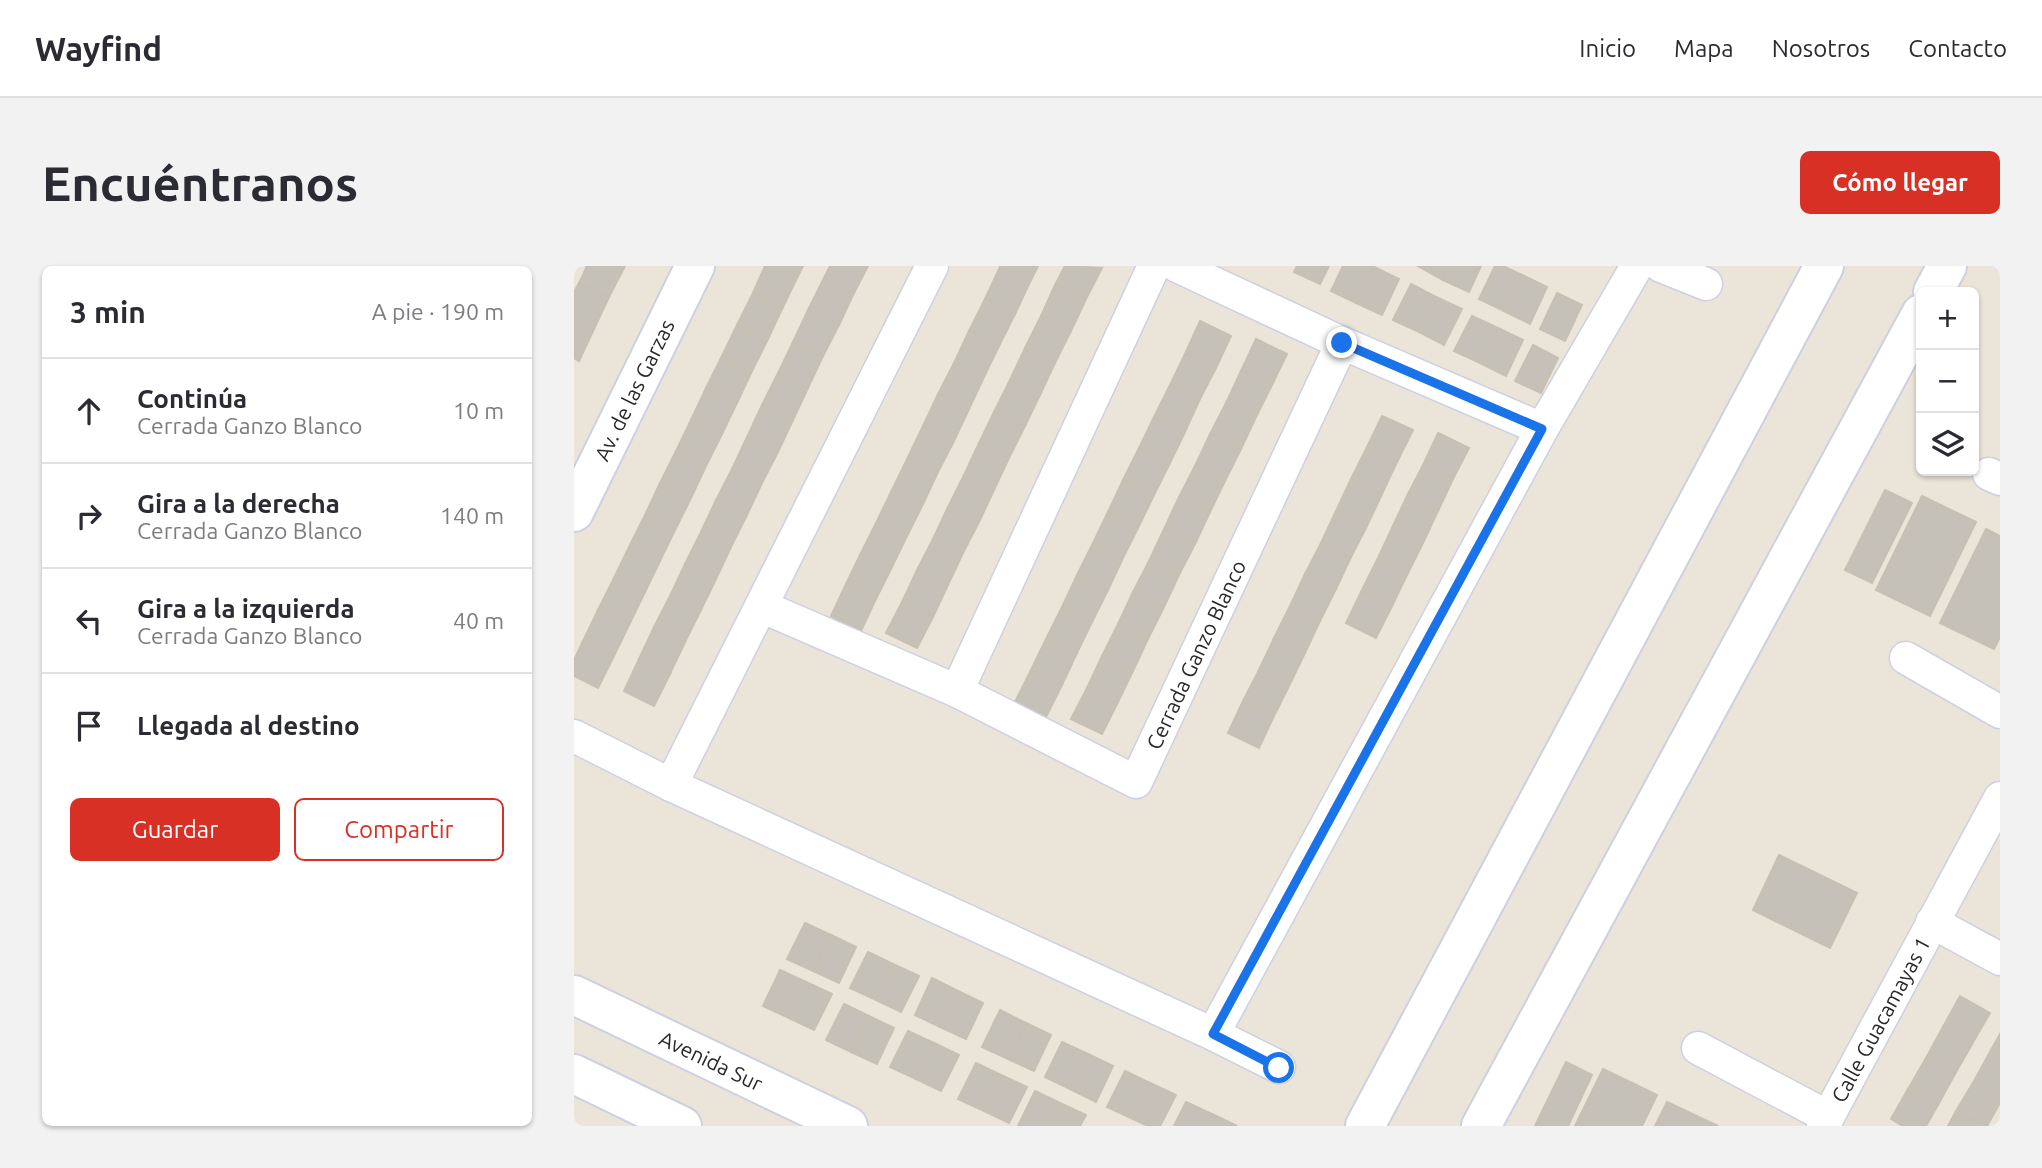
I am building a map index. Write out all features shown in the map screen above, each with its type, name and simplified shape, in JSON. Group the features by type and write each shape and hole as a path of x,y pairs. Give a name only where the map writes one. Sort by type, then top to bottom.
{"main road":[{"name":"Av. de las Garzas","path":"574,512 695,266"},
{"path":"1365,1126 1824,266"},
{"path":"1936,287 1947,266"},
{"path":"1481,1126 1916,323"},
{"name":"Avenida Sur","path":"576,1000 848,1126"},
{"path":"574,1074 682,1126"}],"street":[{"path":"671,785 763,607 932,266"},
{"path":"957,691 1154,266"},
{"path":"1177,266 1342,343 1542,429"},
{"path":"1213,1034 1542,429 1637,266"},
{"path":"1661,266 1706,284"},
{"name":"Cerrada Ganzo Blanco","path":"763,607 957,691 1136,782 1342,343"},
{"path":"1906,658 2000,712"},
{"path":"574,736 671,785 1213,1034 1279,1068"},
{"name":"Calle Guacamayas 1","path":"1698,1048 1826,1122 2000,798"},
{"name":"Calle Guacamayas 1","path":"1932,922 2000,959"}],"building":[{"path":"587,266 625,266 609,297 579,283"},
{"path":"765,266 778,266 798,276 783,307 753,293"},
{"path":"778,266 803,266 798,276"},
{"path":"830,266 868,266 854,293 824,278"},
{"path":"1001,266 1038,266 1030,282"},
{"path":"1065,266 1102,268 1086,299 1055,285"},
{"path":"1297,266 1329,266 1320,284 1294,272"},
{"path":"1343,266 1374,267 1356,303 1331,291"},
{"path":"1418,266 1450,266 1443,280"},
{"path":"1450,266 1481,266 1469,292 1443,280"},
{"path":"1495,266 1503,266 1522,275 1504,311 1479,299"},
{"path":"1000,267 1030,282 1015,314 985,299"},
{"path":"1374,267 1399,279 1382,315 1356,303"},
{"path":"1522,275 1547,287 1530,324 1504,311"},
{"path":"824,278 854,293 839,325 808,310"},
{"path":"579,283 609,297 594,329 574,319 574,292"},
{"path":"1411,284 1436,297 1419,332 1393,320"},
{"path":"1055,285 1086,299 1071,331 1041,316"},
{"path":"753,293 783,307 768,339 737,325"},
{"path":"1557,293 1582,305 1565,341 1540,329"},
{"path":"1436,297 1462,309 1444,345 1419,332"},
{"path":"985,299 1015,314 999,346 969,331"},
{"path":"808,310 839,325 823,356 793,342"},
{"path":"1041,316 1071,331 1055,363 1025,348"},
{"path":"1472,316 1498,328 1480,363 1454,351"},
{"path":"574,319 594,329 579,361 574,358"},
{"path":"1200,321 1231,336 1216,368 1185,354"},
{"path":"737,325 768,339 752,371 722,356"},
{"path":"1498,328 1523,340 1506,376 1480,363"},
{"path":"969,331 999,346 984,377 954,363"},
{"path":"1256,339 1287,354 1272,385 1241,371"},
{"path":"793,342 823,356 808,388 778,373"},
{"path":"1533,345 1558,358 1541,393 1515,381"},
{"path":"1025,348 1055,363 1040,395 1010,380"},
{"path":"1185,354 1216,368 1200,399 1170,385"},
{"path":"722,356 752,371 737,403 706,388"},
{"path":"954,363 984,377 969,409 938,394"},
{"path":"1241,371 1272,385 1256,417 1226,403"},
{"path":"778,373 808,388 793,420 762,405"},
{"path":"1010,380 1040,395 1025,426 994,412"},
{"path":"1170,385 1200,399 1185,432 1154,417"},
{"path":"706,388 737,403 722,434 691,420"},
{"path":"938,394 969,409 954,441 923,426"},
{"path":"1226,403 1256,417 1241,449 1210,434"},
{"path":"762,405 793,420 778,452 747,437"},
{"path":"994,412 1025,426 1009,458 979,443"},
{"path":"1382,416 1413,430 1397,462 1367,447"},
{"path":"1154,417 1185,432 1170,463 1139,448"},
{"path":"691,420 722,434 706,466 676,451"},
{"path":"923,426 954,441 938,472 908,457"},
{"path":"1438,433 1469,448 1453,479 1423,465"},
{"path":"1210,434 1241,449 1225,481 1195,466"},
{"path":"747,437 778,452 762,483 732,469"},
{"path":"979,443 1009,458 994,490 964,475"},
{"path":"1367,447 1397,462 1382,494 1351,479"},
{"path":"1139,448 1170,463 1154,495 1123,480"},
{"path":"676,451 706,466 691,498 660,483"},
{"path":"908,457 938,472 923,504 892,490"},
{"path":"1423,465 1453,479 1438,511 1407,496"},
{"path":"1195,466 1225,481 1210,512 1179,497"},
{"path":"732,469 762,483 747,515 716,500"},
{"path":"964,475 994,490 979,522 948,507"},
{"path":"1351,479 1382,494 1367,526 1336,511"},
{"path":"1123,480 1154,495 1139,526 1108,512"},
{"path":"660,483 691,498 675,530 645,515"},
{"path":"892,490 923,504 907,536 877,521"},
{"path":"1885,490 1912,503 1872,583 1845,570"},
{"path":"1407,496 1438,511 1423,543 1392,528"},
{"path":"1922,496 1976,522 1930,616 1876,590"},
{"path":"1179,497 1210,512 1195,544 1164,529"},
{"path":"716,500 747,515 731,547 701,532"},
{"path":"948,507 979,522 963,553 933,539"},
{"path":"1336,511 1367,526 1351,557 1321,543"},
{"path":"1108,512 1139,526 1123,558 1093,543"},
{"path":"645,515 675,530 660,561 629,547"},
{"path":"877,521 907,536 892,567 861,553"},
{"path":"1392,528 1423,543 1407,575 1377,560"},
{"path":"1164,529 1195,544 1179,575 1149,561"},
{"path":"1986,529 2000,536 2000,637 1994,649 1940,623"},
{"path":"701,532 731,547 716,579 685,564"},
{"path":"933,539 963,553 948,585 917,570"},
{"path":"1093,543 1123,558 1108,590 1077,575"},
{"path":"1321,543 1351,557 1336,589 1305,574"},
{"path":"629,547 660,561 645,592 614,578"},
{"path":"861,553 892,567 876,599 846,584"},
{"path":"1377,560 1407,575 1392,606 1361,592"},
{"path":"1149,561 1179,575 1164,607 1133,592"},
{"path":"685,564 716,579 701,610 670,596"},
{"path":"917,570 948,585 933,617 902,602"},
{"path":"1305,574 1336,589 1320,621 1290,606"},
{"path":"1077,575 1108,590 1092,622 1062,607"},
{"path":"614,578 645,592 629,625 598,610"},
{"path":"846,584 876,599 861,631 831,616"},
{"path":"1133,592 1164,607 1148,639 1118,624"},
{"path":"1361,592 1392,606 1376,638 1346,623"},
{"path":"670,596 701,610 685,642 654,627"},
{"path":"902,602 933,617 917,648 886,633"},
{"path":"1290,606 1320,621 1305,653 1274,638"},
{"path":"1062,607 1092,622 1077,653 1046,639"},
{"path":"598,610 629,625 614,656 583,641"},
{"path":"1118,624 1148,639 1133,671 1102,656"},
{"path":"654,627 685,642 670,674 639,659"},
{"path":"1274,638 1305,653 1290,684 1259,670"},
{"path":"1046,639 1077,653 1062,685 1031,670"},
{"path":"583,641 614,656 598,688 574,676 574,660"},
{"path":"1102,656 1133,671 1118,702 1087,688"},
{"path":"639,659 670,674 654,706 624,691"},
{"path":"1031,670 1062,685 1046,717 1015,702"},
{"path":"1259,670 1290,684 1274,716 1243,701"},
{"path":"1087,688 1118,702 1102,734 1071,719"},
{"path":"1243,701 1274,716 1259,748 1228,733"},
{"path":"1779,855 1857,893 1830,948 1753,910"},
{"path":"805,923 831,935 813,971 787,959"},
{"path":"831,935 856,947 839,983 813,971"},
{"path":"868,952 893,964 876,1000 850,988"},
{"path":"893,964 919,976 901,1012 876,1000"},
{"path":"780,970 806,982 789,1018 763,1006"},
{"path":"932,978 958,991 940,1027 915,1015"},
{"path":"806,982 832,994 814,1030 789,1018"},
{"path":"958,991 983,1003 966,1039 940,1027"},
{"path":"1960,996 1990,1013 1972,1044 1943,1027"},
{"path":"844,1004 869,1016 851,1052 826,1040"},
{"path":"1000,1010 1026,1023 1008,1059 982,1047"},
{"path":"869,1016 894,1028 877,1064 851,1052"},
{"path":"1026,1023 1051,1035 1034,1071 1008,1059"},
{"path":"1943,1027 1972,1044 1955,1074 1926,1058"},
{"path":"908,1031 934,1043 916,1079 890,1067"},
{"path":"2000,1034 2000,1055 1991,1050"},
{"path":"1062,1042 1088,1054 1070,1089 1045,1077"},
{"path":"934,1043 959,1055 941,1091 916,1079"},
{"path":"1991,1050 2000,1055 2000,1095 1974,1081"},
{"path":"1088,1054 1113,1066 1096,1102 1070,1089"},
{"path":"1926,1058 1955,1074 1938,1105 1908,1089"},
{"path":"1566,1062 1592,1075 1568,1126 1535,1126"},
{"path":"976,1063 1001,1075 984,1111 958,1099"},
{"path":"1603,1069 1657,1095 1642,1126 1575,1126"},
{"path":"1125,1071 1150,1083 1133,1119 1107,1107"},
{"path":"1001,1075 1027,1087 1009,1123 984,1111"},
{"path":"1974,1081 2000,1095 2000,1103 1987,1126 1956,1111"},
{"path":"1150,1083 1176,1095 1160,1126 1148,1126 1133,1119"},
{"path":"1908,1089 1938,1105 1926,1126 1903,1126 1891,1119"},
{"path":"1035,1091 1060,1103 1049,1126 1018,1126"},
{"path":"1186,1102 1212,1114 1206,1126 1174,1126"},
{"path":"1667,1102 1718,1126 1655,1126"},
{"path":"1060,1103 1086,1115 1080,1126 1049,1126"},
{"path":"1956,1111 1983,1126 1948,1126"},
{"path":"1212,1114 1237,1126 1206,1126"}],"route":[{"path":"1279,1068 1213,1034 1542,429 1342,343"}]}
